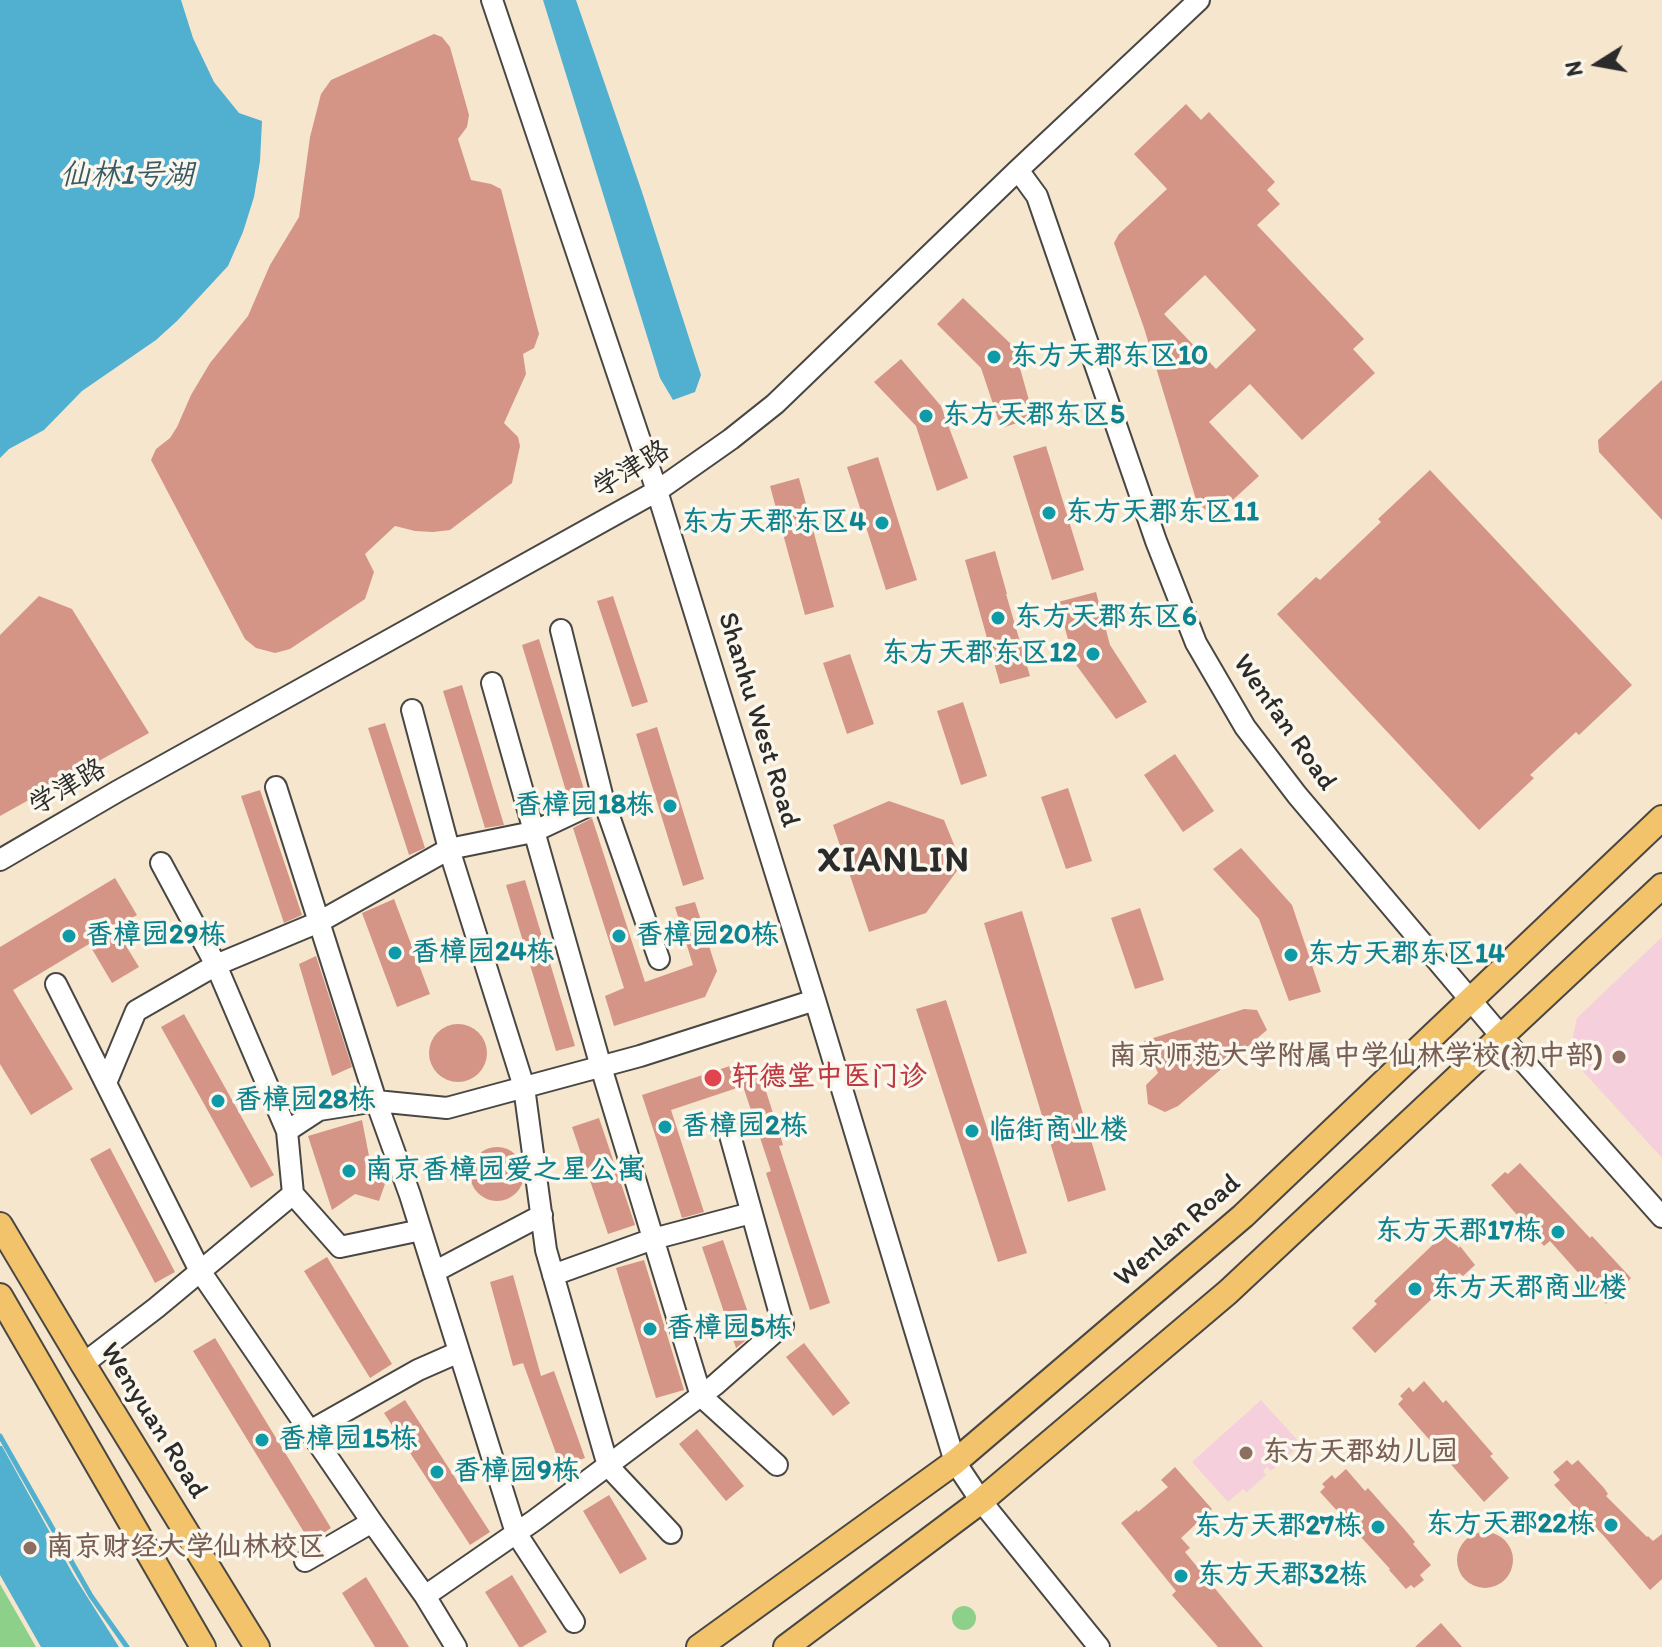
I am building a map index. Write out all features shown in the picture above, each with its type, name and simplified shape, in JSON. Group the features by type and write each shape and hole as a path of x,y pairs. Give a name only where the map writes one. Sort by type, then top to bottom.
{"main road":[{"name":"Wenlan Road","path":"699,1647 955,1462 1243,1216 1662,818"},
{"path":"786,1647 981,1501 1228,1292 1662,886"},
{"name":"Wenyuan Road","path":"0,1225 257,1647"},
{"path":"0,1296 203,1647"}],"street":[{"name":"Shanhu West Road","path":"492,0 657,491 955,1462 981,1501 1099,1647"},
{"name":"学津路","path":"0,860 657,491 731,439 775,404 1199,0"},
{"name":"Wenfan Road","path":"1018,170 1037,196 1151,527 1196,643 1245,727 1297,795 1501,1036 1662,1217"},
{"path":"561,630 603,799 659,959"},
{"path":"492,683 601,1067 701,1396 777,1465"},
{"path":"412,710 449,849 524,1087 546,1250 608,1466 671,1533"},
{"path":"276,787 516,1533 574,1622"},
{"path":"106,1083 136,1011 216,965 319,922 449,849 533,832 603,799"},
{"path":"161,863 216,965 287,1131 293,1194 340,1247 421,1230"},
{"path":"56,984 200,1271 425,1596 456,1647"},
{"path":"287,1131 319,1110 376,1101 447,1108 640,1056 815,1000"},
{"path":"425,1596 701,1396 783,1325 728,1128"},
{"path":"83,1364 156,1308 293,1194"},
{"path":"553,1275 653,1239 751,1213"},
{"path":"434,1272 542,1215"},
{"path":"310,1431 418,1370 459,1352"},
{"path":"305,1561 372,1522"}],"shaded area":[{"name":"南京师范大学附属中学仙林学校(初中部)","path":"1662,937 1662,1158 1580,1068 1571,1046 1577,1018"},
{"name":"东方天郡幼儿园","path":"1261,1400 1301,1444 1271,1471 1267,1467 1263,1471 1266,1475 1247,1492 1243,1489 1228,1502 1192,1462"}],"green space":[{"path":"0,1584 36,1647 0,1647"},
{"path":"964,1606 972,1610 976,1618 972,1626 964,1630 956,1626 952,1618 956,1610"}],"water":[{"name":"仙林1号湖","path":"0,0 181,0 193,38 214,82 239,113 262,121 254,197 228,266 156,340 82,391 44,430 9,449 0,458"},
{"path":"543,0 576,0 642,192 701,375 695,392 673,400 660,378"},
{"name":"南京财经大学仙林校区","path":"0,1446 74,1576 119,1647 41,1647 0,1575"}],"building":[{"path":"434,34 442,37 450,47 469,115 467,127 458,139 471,180 501,189 539,334 534,348 523,354 526,374 504,423 518,437 520,446 512,483 450,530 415,531 395,526 365,554 374,572 365,599 290,649 275,653 256,648 245,639 151,460 156,449 170,438 177,427 210,363 248,316 270,265 299,217 310,137 321,94 331,80"},
{"path":"1186,104 1201,120 1209,112 1275,182 1267,190 1280,204 1257,225 1364,339 1353,349 1375,373 1302,440 1250,384 1209,422 1259,476 1216,512 1206,510 1197,503 1144,328 1114,243 1119,234 1167,189 1134,154","holes":["1205,275 1256,330 1216,369 1164,314"]},
{"name":"东方天郡东区10","path":"963,298 1014,347 1034,418 1001,428 981,368 937,324"},
{"name":"东方天郡东区5","path":"901,359 941,406 968,478 937,491 916,426 874,382"},
{"path":"1662,380 1662,520 1599,452 1598,440"},
{"name":"东方天郡东区11","path":"1046,446 1084,570 1052,580 1013,456"},
{"name":"东方天郡东区4","path":"878,457 917,580 886,590 847,467"},
{"path":"1430,470 1632,685 1579,735 1576,732 1530,775 1534,778 1479,830 1277,614 1316,577 1320,580"},
{"path":"799,478 834,607 805,615 770,486"},
{"name":"东方天郡东区6","path":"995,551 1030,676 1000,684 965,560"},
{"name":"东方天郡东区12","path":"1096,592 1110,645 1147,702 1116,719 1074,662 1058,602"},
{"path":"39,596 72,609 149,733 0,816 0,635"},
{"path":"613,596 648,702 632,707 597,601"},
{"path":"539,639 585,793 569,801 522,645"},
{"path":"850,654 874,724 847,734 823,663"},
{"path":"462,685 504,825 485,828 443,691"},
{"path":"963,702 987,776 961,785 937,711"},
{"path":"385,723 425,848 409,855 368,728"},
{"name":"香樟园18栋","path":"657,727 704,879 683,886 636,734"},
{"path":"1175,754 1214,811 1183,832 1144,775"},
{"path":"1068,788 1092,861 1066,869 1041,797"},
{"path":"260,790 302,915 284,923 241,796"},
{"path":"889,801 944,820 962,864 926,913 869,932 833,825"},
{"name":"香樟园20栋","path":"592,818 645,982 693,965 675,907 695,902 717,971 705,997 614,1026 605,996 624,988 573,828"},
{"name":"东方天郡东区14","path":"1241,848 1292,905 1321,992 1289,1001 1259,919 1213,869"},
{"path":"115,878 137,915 115,928 139,967 112,983 89,944 13,990 73,1089 31,1115 0,1064 0,947"},
{"path":"525,880 575,1046 556,1051 506,885"},
{"name":"香樟园24栋","path":"394,899 430,994 397,1007 362,913"},
{"path":"1140,908 1164,980 1135,989 1111,918"},
{"path":"1022,911 1106,1190 1068,1202 984,923"},
{"path":"316,956 352,1067 332,1076 299,964"},
{"name":"临街商业楼","path":"946,1000 1027,1253 998,1262 916,1009"},
{"path":"1244,1009 1257,1010 1267,1030 1178,1106 1165,1112 1148,1104 1146,1085 1158,1073 1144,1041"},
{"name":"香樟园28栋","path":"184,1014 274,1175 251,1188 161,1027"},
{"path":"458,1024 469,1026 478,1033 485,1042 485,1064 478,1073 469,1080 458,1082 447,1080 438,1073 431,1064 429,1053 431,1042 438,1033 447,1026"},
{"name":"香樟园2栋","path":"736,1064 760,1072 783,1145 779,1146 830,1303 810,1310 766,1173 771,1171 743,1086 671,1110 704,1212 682,1218 642,1095"},
{"path":"599,1118 635,1225 608,1234 572,1127"},
{"name":"南京香樟园爱之星公寓","path":"362,1120 370,1161 386,1181 379,1201 355,1194 332,1210 308,1136"},
{"path":"497,1147 516,1155 524,1174 516,1193 497,1201 478,1193 470,1174 478,1155"},
{"path":"110,1148 175,1272 155,1283 90,1159"},
{"name":"东方天郡17栋","path":"1520,1163 1631,1278 1606,1304 1550,1241 1544,1246 1491,1185"},
{"name":"东方天郡商业楼","path":"1445,1233 1475,1265 1463,1276 1459,1273 1375,1353 1352,1328 1377,1304 1374,1301"},
{"path":"723,1240 755,1333 736,1348 702,1247"},
{"path":"327,1257 392,1364 370,1378 304,1271"},
{"name":"香樟园5栋","path":"644,1260 684,1390 656,1398 616,1268"},
{"path":"513,1275 541,1376 554,1371 585,1458 561,1467 523,1363 513,1366 490,1282"},
{"name":"香樟园15栋","path":"215,1338 331,1528 310,1542 193,1351"},
{"path":"804,1343 850,1403 833,1416 786,1357"},
{"path":"1424,1381 1443,1403 1446,1400 1493,1454 1490,1456 1509,1478 1484,1502 1398,1404 1403,1399 1400,1396 1409,1387 1413,1392"},
{"name":"香樟园9栋","path":"405,1400 490,1532 470,1545 384,1413"},
{"path":"697,1429 744,1486 726,1501 679,1444"},
{"name":"东方天郡22栋","path":"1567,1460 1572,1465 1578,1460 1604,1488 1608,1494 1606,1496 1647,1537 1653,1541 1662,1534 1662,1579 1650,1590 1603,1535 1554,1485 1560,1480 1553,1472"},
{"name":"东方天郡32栋","path":"1175,1467 1212,1509 1181,1538 1190,1548 1185,1552 1263,1647 1218,1647 1172,1595 1176,1591 1121,1523 1168,1487 1161,1480"},
{"name":"东方天郡27栋","path":"1346,1469 1365,1491 1368,1488 1431,1565 1420,1575 1424,1580 1414,1588 1411,1585 1406,1589 1320,1492 1325,1487 1322,1484 1332,1475 1335,1479"},
{"path":"609,1495 647,1559 620,1574 583,1511"},
{"path":"1485,1532 1505,1540 1513,1560 1505,1580 1485,1588 1465,1580 1457,1560 1465,1540"},
{"path":"512,1575 547,1632 522,1647 519,1647 485,1592"},
{"path":"366,1577 409,1647 375,1647 342,1593"},
{"path":"1441,1623 1462,1647 1415,1647"}],"waterway":[{"path":"0,1436 91,1596 127,1647"}],"place":[{"name":"东方天郡东区10","path":"994,357"},
{"name":"东方天郡东区5","path":"926,416"},
{"name":"东方天郡东区11","path":"1049,513"},
{"name":"东方天郡东区4","path":"882,523"},
{"name":"东方天郡东区6","path":"998,618"},
{"name":"东方天郡东区12","path":"1093,654"},
{"name":"香樟园18栋","path":"670,806"},
{"name":"香樟园29栋","path":"69,936"},
{"name":"香樟园20栋","path":"619,936"},
{"name":"香樟园24栋","path":"395,953"},
{"name":"东方天郡东区14","path":"1291,955"},
{"name":"南京师范大学附属中学仙林学校(初中部)","path":"1619,1057"},
{"name":"轩德堂中医门诊","path":"713,1078"},
{"name":"香樟园28栋","path":"218,1101"},
{"name":"香樟园2栋","path":"665,1127"},
{"name":"临街商业楼","path":"972,1131"},
{"name":"南京香樟园爱之星公寓","path":"349,1171"},
{"name":"东方天郡17栋","path":"1558,1232"},
{"name":"东方天郡商业楼","path":"1415,1289"},
{"name":"香樟园5栋","path":"650,1329"},
{"name":"香樟园15栋","path":"262,1440"},
{"name":"东方天郡幼儿园","path":"1246,1453"},
{"name":"香樟园9栋","path":"437,1472"},
{"name":"东方天郡22栋","path":"1611,1525"},
{"name":"东方天郡27栋","path":"1378,1527"},
{"name":"南京财经大学仙林校区","path":"30,1548"},
{"name":"东方天郡32栋","path":"1181,1576"}],"district":[{"name":"XIANLIN","path":"894,862"}]}
